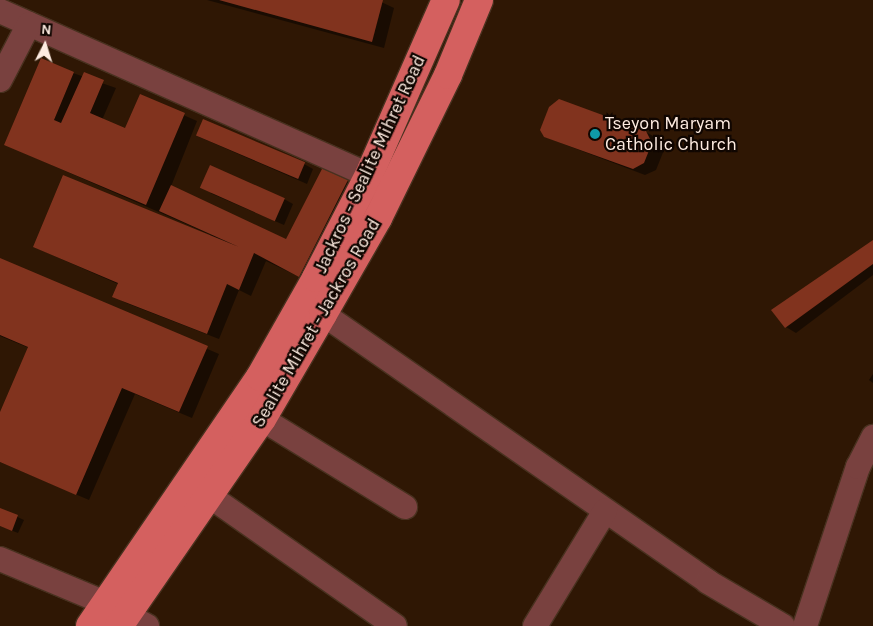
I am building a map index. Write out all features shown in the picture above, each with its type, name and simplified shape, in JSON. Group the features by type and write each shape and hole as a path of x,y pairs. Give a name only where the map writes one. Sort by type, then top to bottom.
{"main road":[{"name":"Jackros - Sealite Mihret Road","path":"90,626 125,617 260,376 368,175 446,0"},
{"name":"Sealite Mihret - Jackros Road","path":"125,617 262,418 323,314 378,218 448,75 479,0"},
{"path":"419,63 448,75"}],"street":[{"path":"0,12 368,175"},
{"path":"0,80 29,24"},
{"path":"323,314 708,582 783,626"},
{"path":"262,418 405,507"},
{"path":"805,626 858,467 873,437"},
{"path":"208,494 395,626"},
{"path":"535,626 605,511"},
{"path":"0,559 125,617"}],"building":[{"path":"219,0 383,0 372,42"},
{"path":"41,58 74,72 54,120 61,123 84,72 104,80 90,113 125,128 140,94 185,113 146,205 4,145"},
{"name":"Tseyon Maryam Catholic Church","path":"559,99 646,131 652,143 644,163 633,169 544,137 540,130 549,107"},
{"path":"203,119 305,162 298,179 196,136"},
{"path":"210,165 285,198 275,221 200,188"},
{"path":"323,167 348,180 299,277 254,253 239,290 227,284 207,334 112,297 118,283 33,247 63,175 239,247 159,211 171,185 286,239"},
{"path":"873,240 873,264 785,328 771,310"},
{"path":"0,258 208,346 179,412 122,388 76,495 0,462 0,412 28,347 0,335"},
{"path":"0,508 18,515 12,531 0,526"}],"place":[{"name":"Tseyon Maryam Catholic Church","path":"595,134"}]}
